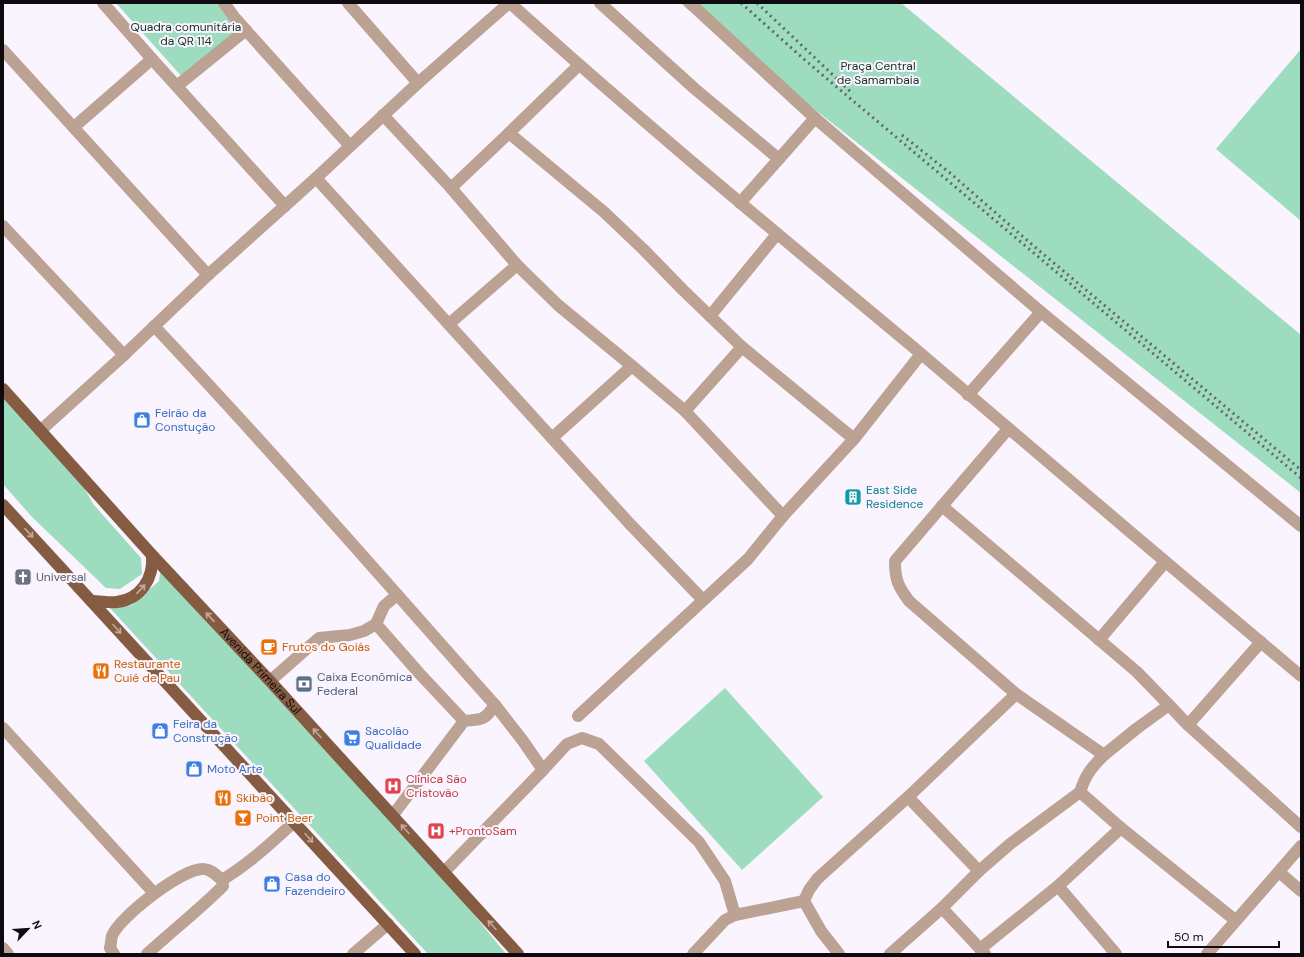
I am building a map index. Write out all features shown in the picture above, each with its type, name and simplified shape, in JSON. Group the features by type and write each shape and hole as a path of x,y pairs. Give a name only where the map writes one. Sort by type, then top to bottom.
{"main road":[{"name":"Avenida Primeira Sul","path":"3,389 152,555 393,815 518,954"},
{"path":"3,505 415,954"},
{"path":"92,601 116,602 126,600 135,595 143,588 152,572 152,555"}],"street":[{"path":"103,3 285,206"},
{"path":"224,3 246,30 350,146"},
{"path":"348,3 418,83"},
{"path":"40,430 124,355 208,275 316,178 418,83 510,3 579,65 740,203 921,354 1301,676"},
{"path":"600,3 696,90 779,159"},
{"path":"690,3 814,118 1041,312 1301,526"},
{"path":"177,86 246,30"},
{"path":"3,50 208,275"},
{"path":"74,127 152,59"},
{"path":"451,188 579,65"},
{"path":"383,115 451,188 518,265 558,305 685,411 783,516"},
{"path":"740,203 814,118"},
{"path":"509,133 604,212 742,347 854,439"},
{"path":"316,178 628,523 703,600"},
{"path":"3,226 124,355"},
{"path":"710,316 777,234"},
{"path":"449,324 518,265"},
{"path":"968,395 1041,312"},
{"path":"154,326 225,402 495,705 543,770"},
{"path":"685,411 742,347"},
{"path":"578,716 748,559 783,516 854,439 921,354"},
{"path":"552,438 632,366"},
{"path":"1008,429 895,561 895,575 901,590 909,601 1016,694 1104,755"},
{"path":"942,506 1137,672 1188,725 1301,827"},
{"path":"1099,640 1165,562"},
{"path":"270,681 319,638 350,635 364,631 376,624 384,606 397,595"},
{"path":"376,624 464,721"},
{"path":"1188,725 1260,642"},
{"path":"804,902 809,890 817,879 908,797 1016,694"},
{"path":"393,815 464,721 479,719 487,716 495,705"},
{"path":"890,954 942,908 979,871 1010,844 1080,792 1090,769 1104,755 1136,728 1169,705"},
{"path":"3,728 154,893"},
{"path":"444,872 567,744 582,738 599,744 699,842 725,881 735,915"},
{"path":"1080,792 1121,828 1235,920"},
{"path":"908,797 979,871"},
{"path":"222,880 242,868 294,822"},
{"path":"942,908 982,952 1058,886 1121,828"},
{"path":"1207,954 1235,920 1301,846"},
{"path":"114,954 110,948 112,935 124,920 154,893 181,876 204,868 210,870 222,880 223,886 205,904 147,954"},
{"path":"1279,872 1301,891"},
{"path":"1058,886 1116,954"},
{"path":"693,954 724,920 735,915 804,902"},
{"path":"804,902 821,931 839,954"},
{"path":"353,954 388,924"},
{"path":"3,948 8,954"}],"green space":[{"name":"Quadra comunitária da QR 114","path":"116,3 229,3 246,25 183,78"},
{"name":"Praça Central de Samambaia","path":"680,3 901,3 1301,335 1301,493"},
{"path":"1301,49 1301,221 1216,149"},
{"path":"3,398 79,479 94,505 141,558 142,574 120,589 106,588 32,517 3,484"},
{"path":"161,567 393,815 506,954 428,954 109,607 132,605 159,581"},
{"path":"725,688 823,797 742,870 644,761"}],"railway":[{"path":"741,3 806,61 1301,478"},
{"path":"757,3 853,94"},
{"path":"902,135 950,173 1036,248 1301,470"}],"place":[{"name":"Feirão da Constução","path":"142,420"},
{"name":"East Side Residence","path":"853,497"},
{"name":"Universal","path":"23,577"},
{"name":"Frutos do Goiás","path":"269,647"},
{"name":"Restaurante Cuié de Pau","path":"101,671"},
{"name":"Caixa Econômica Federal","path":"304,684"},
{"name":"Feira da Construção","path":"160,731"},
{"name":"Sacolão Qualidade","path":"352,738"},
{"name":"Moto Arte","path":"194,769"},
{"name":"Clínica São Cristovão","path":"393,786"},
{"name":"Skibão","path":"223,798"},
{"name":"Point Beer","path":"243,818"},
{"name":"+ProntoSam","path":"436,831"},
{"name":"Casa do Fazendeiro","path":"272,884"}]}
